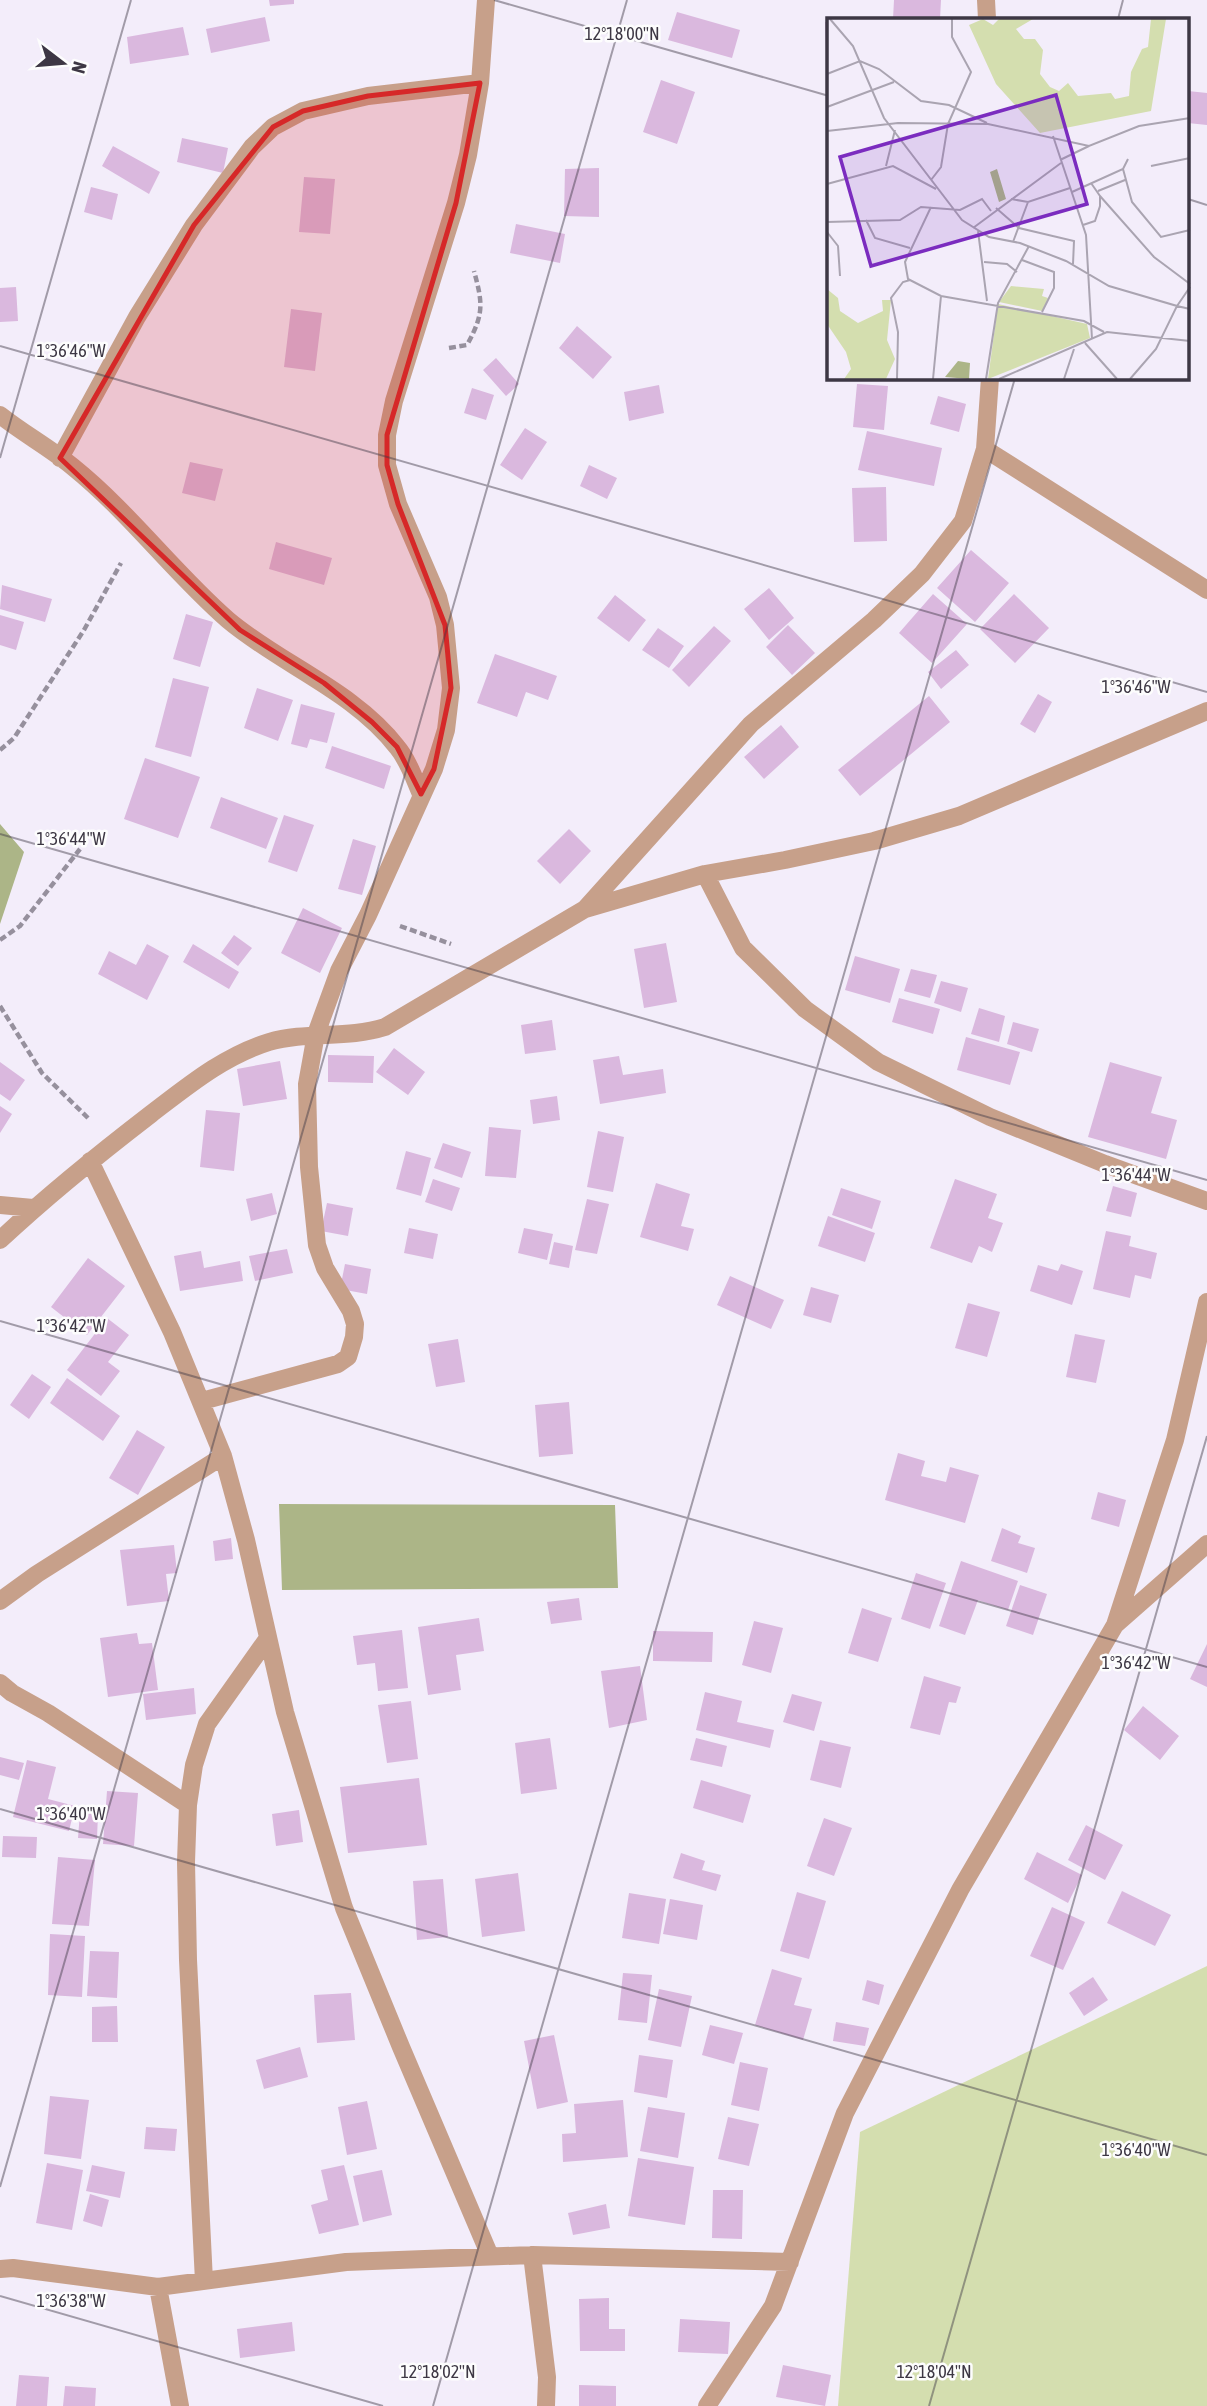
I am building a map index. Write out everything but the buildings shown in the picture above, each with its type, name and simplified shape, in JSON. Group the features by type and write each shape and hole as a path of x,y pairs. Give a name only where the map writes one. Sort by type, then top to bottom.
{"street":[{"path":"202,1401 338,1364 348,1357 352,1347 355,1324 351,1311 325,1268 317,1245 309,1167 307,1096 316,1034 339,971 368,915 434,769 446,730 452,688 438,597 398,504 387,465 387,435 394,401 456,203 468,155 480,83 486,0"},
{"path":"986,0 987,18"},
{"path":"60,458 137,317 194,225 252,147 273,127 303,111 368,96 480,83"},
{"path":"585,909 751,723 864,629 922,574 963,521 985,449 990,380"},
{"path":"0,415 74,468 139,530 211,605 240,630 324,683 372,722 397,747 421,794"},
{"path":"985,449 1207,590"},
{"path":"0,1240 90,1161 203,1074 234,1055 271,1041 316,1034 365,1033 385,1027 585,909 705,874 874,841 959,816 1207,711"},
{"path":"705,874 743,948 805,1009 878,1062 990,1117 1105,1164 1207,1201"},
{"path":"90,1161 172,1332 223,1456 246,1540 285,1712 344,1908 490,2256"},
{"path":"0,1205 33,1209"},
{"path":"707,2406 773,2306 845,2113 960,1890 1115,1625 1175,1440 1207,1302"},
{"path":"0,1601 37,1574 223,1456"},
{"path":"1115,1625 1207,1544"},
{"path":"204,2281 188,1960 188,1805 194,1765 207,1724 268,1638"},
{"path":"0,1682 12,1693 48,1713 188,1805"},
{"path":"532,2255 547,2377 546,2406"},
{"path":"0,2269 13,2268 158,2287 346,2262 490,2256 790,2262"},
{"path":"158,2287 180,2406"}],"path":[{"path":"0,750 14,738 84,630 139,530"},
{"path":"0,940 20,926 80,849"},
{"path":"368,915 495,961"},
{"path":"0,1006 42,1073 113,1143"}],"highlighted area":[{"path":"480,83 456,203 387,435 387,465 398,504 445,625 451,688 434,769 421,794 397,747 372,722 324,683 240,630 60,458 194,225 273,127 303,111 368,96"}],"green space":[{"path":"0,824 24,852 0,924"},
{"path":"279,1504 615,1505 618,1588 282,1590"},
{"path":"1207,1966 1207,2406 838,2406 860,2132"}]}
